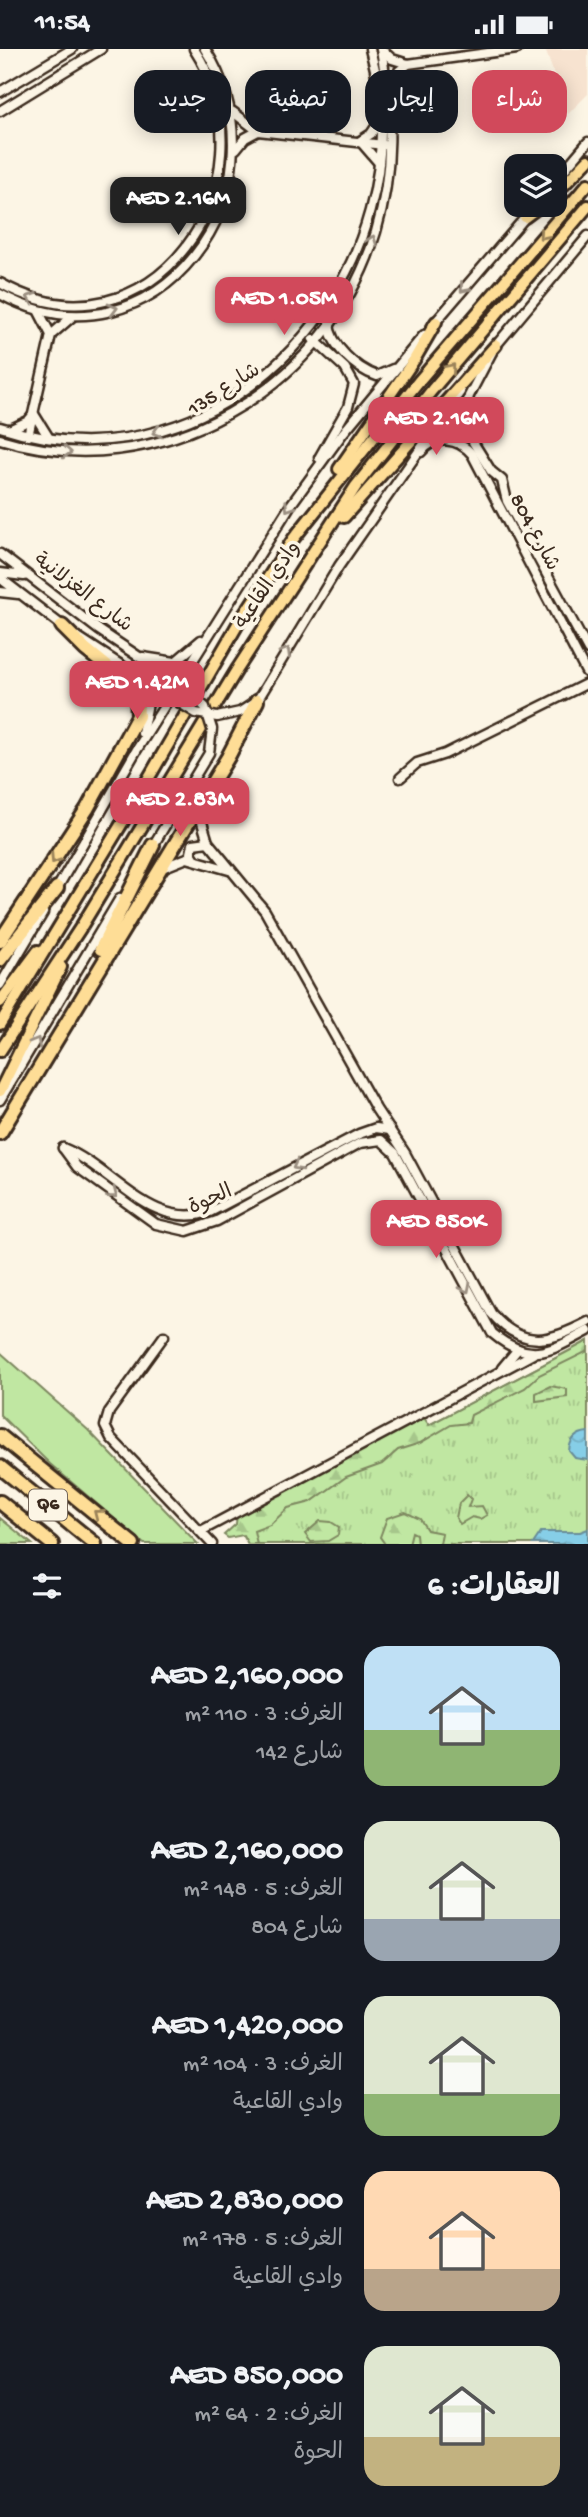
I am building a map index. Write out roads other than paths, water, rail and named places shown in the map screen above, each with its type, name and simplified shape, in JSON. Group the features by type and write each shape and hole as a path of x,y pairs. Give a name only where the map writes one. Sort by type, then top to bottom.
{"highway":[{"path":"0,941 88,809 138,716 137,696 132,687 85,649 62,626"},
{"path":"0,1133 87,985 159,871 257,701"},
{"path":"87,985 92,966 153,845"},
{"path":"0,960 57,888"},
{"path":"2,1437 133,1544"},
{"name":"Q6","path":"0,1467 95,1544"},
{"name":"Q6","path":"0,1502 52,1544"}],"main road":[{"path":"567,182 588,160"},
{"name":"وادي القاعية","path":"0,1024 238,624 322,499 441,354 588,184"},
{"name":"وادي القاعية","path":"0,1051 81,927 238,668 356,486 401,428 588,206"},
{"path":"322,499 357,439 414,360 436,322"},
{"path":"309,561 359,498 495,347"},
{"path":"0,1002 64,919"},
{"path":"0,1091 81,927"}],"street":[{"path":"0,92 72,49"},
{"path":"0,111 101,49"},
{"path":"0,283 40,301 74,305 100,303 139,287 172,264 189,246 214,198 222,159 216,99 194,49"},
{"path":"0,294 39,312 73,316 114,310 130,304 180,271 197,254 217,219 234,151 232,110 223,83 205,49"},
{"name":"شارع 135","path":"370,49 373,70"},
{"path":"381,49 392,59 408,64 517,49"},
{"name":"شارع 135","path":"381,49 385,70"},
{"path":"402,70 408,64"},
{"path":"232,110 245,124"},
{"path":"234,151 245,138 254,133"},
{"path":"278,133 386,145"},
{"path":"360,141 372,133"},
{"name":"شارع 135","path":"4,429 50,439 121,439 149,435 182,423 232,399 262,378 310,330 345,276 368,218 379,164 386,145 384,133"},
{"name":"شارع 135","path":"0,439 57,452 95,453 172,440 205,427 246,403 314,342 355,280 376,233 387,133"},
{"path":"360,141 379,164"},
{"path":"567,167 588,142"},
{"name":"وادي القاعية","path":"0,985 136,751 170,697 182,686 215,625 312,474 401,363 524,218"},
{"path":"0,1100 205,762 211,746 213,717 240,712 257,701 339,566 400,474 495,347 588,236"},
{"path":"39,312 51,335"},
{"path":"26,446 51,335 73,316"},
{"path":"328,323 333,341 367,372 380,375 401,363"},
{"path":"310,330 314,342"},
{"name":"وادي القاعية","path":"312,474 354,390 352,378 314,342"},
{"name":"شارع 804","path":"495,347 467,402 466,421 470,434 491,471 502,479 507,501 588,650"},
{"path":"301,356 327,352"},
{"path":"34,414 50,439"},
{"path":"4,429 22,424 34,414"},
{"name":"شارع 804","path":"400,474 432,443 447,440 467,448 586,677 573,688 517,719 445,754 417,763 400,778"},
{"name":"شارع الغزلانية","path":"0,554 126,649 182,686 213,717"},
{"path":"0,576 13,572 33,579"},
{"name":"شارع الغزلانية","path":"0,576 62,626 131,672 178,702 213,717"},
{"path":"0,592 23,595"},
{"path":"126,649 151,660 175,662 215,625"},
{"path":"131,672 145,694 149,711 136,751"},
{"path":"202,798 201,819 208,842 265,911 498,1320 515,1333 543,1340 565,1334 588,1322"},
{"path":"195,859 191,853 192,845 198,841 208,842"},
{"path":"159,871 173,861 195,859 232,871"},
{"name":"الحوة","path":"84,1158 156,1209 187,1217 210,1212 359,1134 376,1128 390,1130"},
{"path":"390,1130 386,1143 400,1161 485,1324 500,1340 533,1354"},
{"name":"الحوة","path":"77,1167 156,1224 187,1231 217,1221 360,1143 375,1139 386,1143"},
{"path":"63,1148 84,1158 77,1167 63,1148"},
{"path":"201,1531 502,1368 533,1354 552,1351 588,1331"},
{"path":"164,1336 109,1412 105,1426 111,1438 212,1544"},
{"path":"502,1368 519,1349"}],"water":[{"path":"588,1432 588,1460 575,1458 569,1451 574,1437"},
{"path":"588,1529 588,1544 533,1544 541,1532 580,1532"}]}
